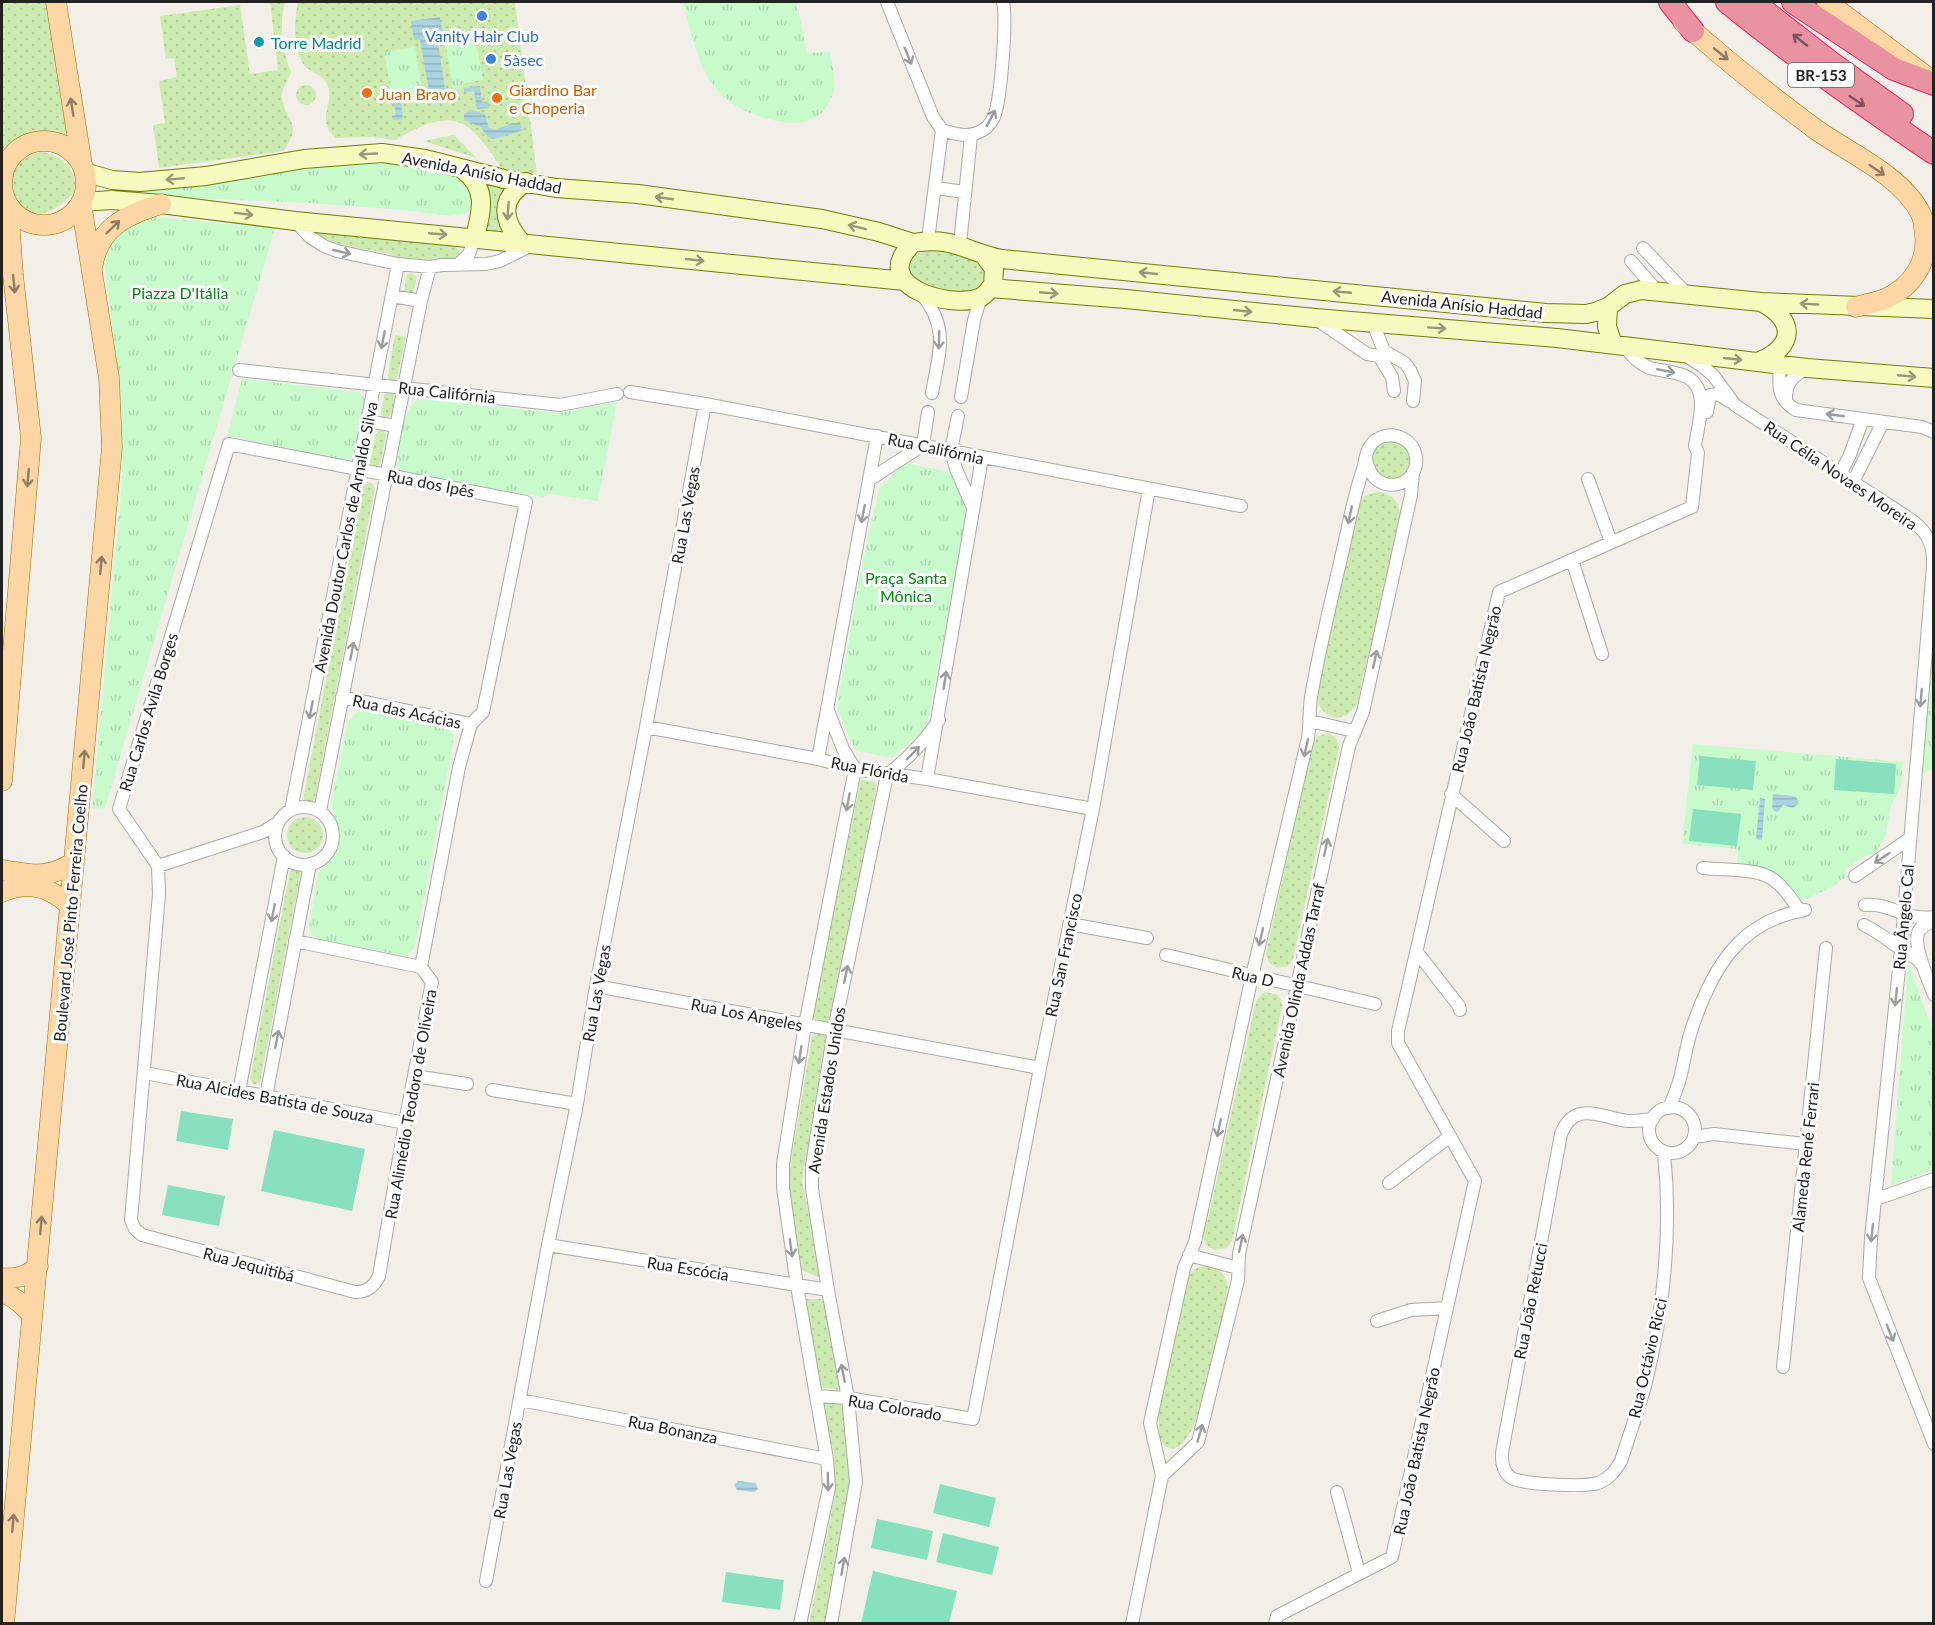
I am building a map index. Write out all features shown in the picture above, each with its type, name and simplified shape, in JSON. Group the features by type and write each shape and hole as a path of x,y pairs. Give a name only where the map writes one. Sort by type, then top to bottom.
{"highway":[{"path":"1670,2 1693,31"},
{"name":"BR-153","path":"1727,2 1842,91 1934,153"},
{"name":"BR-153","path":"1753,2 1830,62 1934,134"},
{"path":"1793,2 1894,69 1934,83"}],"main road":[{"path":"5,200 24,220 44,225 64,220 73,214 81,203 86,188 56,2"},
{"path":"1661,2 1693,31 1818,130 1899,186 1922,215 1925,242 1923,259 1917,273 1904,288 1886,299 1856,307"},
{"path":"1834,3 1934,83"},
{"path":"2,781 31,438 3,169 17,151 37,142 58,144 68,149 83,169"},
{"name":"Avenida Anísio Haddad","path":"83,169 112,180 140,182 206,176 269,167 304,159 382,153 424,159 556,188 638,194 822,219 921,242 960,244 984,255 1002,259 1546,313 1586,314 1608,307 1618,297 1641,290 1761,302 1934,309"},
{"path":"462,168 474,177 479,188 481,200 475,237"},
{"path":"526,182 509,198 506,210 507,222 512,232 527,243"},
{"name":"Avenida Anísio Haddad","path":"81,203 112,200 160,204 295,221 905,281 913,289 947,299 986,293 1126,299 1315,318 1557,338 1807,368 1934,378"},
{"name":"Boulevard José Pinto Ferreira Coelho","path":"4,1623 112,447 109,378 81,203"},
{"path":"91,274 94,256 103,237 119,221 138,211 160,204"},
{"path":"905,281 899,267 901,257 921,242"},
{"path":"984,255 994,269 993,285 986,293"},
{"path":"1761,302 1776,311 1784,320 1787,334 1780,364"},
{"path":"1608,307 1607,327 1619,346"},
{"path":"1760,361 1778,351 1785,343"},
{"path":"2,870 49,874 74,862"},
{"path":"2,892 21,886 43,888 70,906"},
{"path":"2,1278 30,1274 38,1266"},
{"path":"2,1292 22,1303 32,1315"}],"street":[{"path":"887,2 933,117 942,130 971,136 986,128 993,119 997,105 1005,21 1003,2"},
{"path":"921,242 935,188 942,130"},
{"path":"960,244 971,136"},
{"path":"935,188 965,192"},
{"path":"2,224 5,200"},
{"path":"295,221 310,237 324,246 398,264 430,267 486,264 501,261 527,243"},
{"path":"458,265 469,254 475,237"},
{"path":"1643,248 1686,294"},
{"path":"1631,261 1658,292"},
{"name":"Avenida Doutor Carlos de Arnaldo Silva","path":"291,810 398,264"},
{"name":"Avenida Doutor Carlos de Arnaldo Silva","path":"320,811 421,301 430,267"},
{"path":"921,292 933,308 941,341 932,393"},
{"path":"961,397 975,320 986,293"},
{"path":"392,296 421,301"},
{"path":"1315,318 1377,354 1405,363 1413,380 1411,400"},
{"path":"1373,323 1377,354 1391,389 1401,387 1413,380"},
{"path":"1619,346 1650,368 1688,377 1704,400"},
{"name":"Rua Célia Novaes Moreira","path":"1681,354 1713,375 1735,405"},
{"path":"1780,364 1779,388 1786,404 1796,410 1922,427 1934,432"},
{"path":"1786,404 1786,393 1791,379 1807,368"},
{"name":"Rua Califórnia","path":"239,370 560,405 624,393 705,404 1241,506"},
{"name":"Rua Célia Novaes Moreira","path":"1704,400 1715,393 1913,521 1930,535 1933,556"},
{"name":"Rua João Batista Negrão","path":"1275,1623 1277,1616 1392,1557 1475,1181 1398,1043 1399,1021 1417,952 1451,794 1499,592 1692,507 1698,453 1703,448 1704,400"},
{"name":"Rua Las Vegas","path":"486,1581 548,1245 577,1104 596,986 705,404"},
{"path":"869,480 923,445 928,412"},
{"path":"958,416 951,450 956,469 974,509"},
{"path":"1840,474 1863,419"},
{"path":"367,421 396,426"},
{"path":"1853,482 1883,422"},
{"path":"1132,1623 1162,1476 1149,1423 1184,1268 1195,1242 1310,721 1310,700 1356,487 1369,448 1376,440 1387,435 1398,435 1408,441 1414,450 1416,461 1413,472 1406,480 1396,485 1385,484 1375,479 1368,470 1366,459"},
{"path":"818,759 877,436"},
{"name":"Rua dos Ipês","path":"229,444 526,502"},
{"name":"Rua Carlos Avila Borges","path":"158,866 119,809 229,444"},
{"path":"927,779 939,720 982,458"},
{"name":"Avenida Olinda Addas Tarraf","path":"1162,1476 1198,1442 1238,1280 1239,1254 1348,746 1363,712 1411,495 1413,472"},
{"path":"1588,479 1611,542"},
{"name":"Rua San Francisco","path":"973,1419 1040,1068 1093,809 1149,489"},
{"name":"Rua Alimédio Teodoro de Oliveira","path":"370,1288 380,1276 405,1123 432,982 421,967 459,767 471,724 483,712 526,502"},
{"name":"Rua Ângelo Cal","path":"1933,556 1901,950 1869,1278 1934,1444"},
{"path":"1572,560 1602,654"},
{"name":"Rua das Acácias","path":"342,697 471,724"},
{"path":"826,708 843,749 855,769"},
{"path":"887,775 907,760 939,720"},
{"path":"1310,721 1354,731"},
{"name":"Rua Flórida","path":"646,727 818,759 887,775 927,779 1093,809"},
{"name":"Avenida Estados Unidos","path":"800,1623 830,1488 797,1286 783,1188 783,1164 805,1024 855,769"},
{"name":"Avenida Estados Unidos","path":"831,1623 856,1482 848,1398 812,1189 812,1165 834,1030 887,775"},
{"name":"Rua João Batista Negrão","path":"1451,794 1504,841"},
{"path":"145,1073 159,894 158,866 262,832 279,822 291,810 301,807 310,807 320,811 331,824 333,841 325,856 309,864 300,864 284,856 276,840 262,832"},
{"path":"276,840 279,822"},
{"path":"1855,876 1910,839"},
{"path":"239,1091 284,856"},
{"path":"266,1097 309,864"},
{"path":"1675,1108 1692,1029 1714,977 1732,949 1744,936 1774,917 1803,910 1785,891 1762,874 1704,868"},
{"path":"1865,905 1882,905 1903,914 1934,919"},
{"path":"1934,919 1921,928 1917,936 1925,971 1934,996"},
{"path":"1070,924 1147,938"},
{"path":"1864,925 1881,933 1901,950 1916,957 1925,971"},
{"path":"295,940 421,967"},
{"name":"Alameda René Ferrari","path":"1784,1367 1826,948"},
{"path":"1417,952 1460,1010"},
{"name":"Rua D","path":"1167,956 1375,1004"},
{"name":"Rua Los Angeles","path":"596,986 1040,1068"},
{"name":"Rua Alcides Batista de Souza","path":"145,1073 405,1123"},
{"name":"Rua Jequitibá","path":"145,1073 130,1211 132,1225 142,1236 355,1292 363,1292 370,1288"},
{"path":"414,1076 467,1084"},
{"path":"492,1090 577,1104"},
{"path":"1675,1108 1690,1115 1695,1131 1686,1149 1669,1153 1655,1145 1650,1134 1650,1126 1660,1111 1675,1108"},
{"name":"Rua João Retucci","path":"1521,1483 1511,1478 1504,1469 1501,1458 1561,1134 1564,1126 1575,1115 1591,1112 1630,1121"},
{"path":"1630,1121 1653,1119"},
{"path":"1630,1121 1650,1134"},
{"path":"1695,1131 1806,1144"},
{"path":"1389,1183 1449,1137"},
{"name":"Rua Octávio Ricci","path":"1521,1483 1597,1484 1616,1471 1621,1461 1644,1388 1660,1308 1665,1270 1669,1153"},
{"path":"1876,1199 1934,1179"},
{"name":"Rua Escócia","path":"548,1245 828,1290"},
{"path":"1189,1255 1238,1268"},
{"path":"1377,1321 1411,1310 1447,1308"},
{"name":"Rua Colorado","path":"816,1396 848,1398 973,1419"},
{"name":"Rua Bonanza","path":"520,1400 827,1459"},
{"path":"1337,1492 1359,1574"}],"green space":[{"path":"2,2 48,2 68,144 42,136 27,138 2,149"},
{"path":"270,2 285,2 282,37 291,72 282,98 293,129 283,151 159,168 153,125 165,123 159,81 177,77 174,58 166,59 160,16 240,5 250,74 278,70"},
{"path":"298,2 515,2 537,174 502,168 474,132 460,123 451,121 421,126 395,140 373,137 335,138 326,124 328,86 322,77 307,68 299,55 295,36"},
{"path":"683,2 797,2 807,53 830,52 834,89 824,110 808,121 798,123 776,121 758,116 731,103 715,87 703,68"},
{"path":"475,36 483,80 463,83 463,88 453,89 445,41"},
{"path":"415,47 423,95 412,97 411,93 392,96 384,52"},
{"path":"306,85 313,88 316,95 313,102 306,105 299,102 296,95 299,88"},
{"path":"454,135 476,158 424,141"},
{"path":"41,152 55,156 66,164 73,175 76,189 55,209 39,213 23,208 15,200 9,183 10,175 17,163"},
{"path":"362,164 420,166 449,172 470,184 476,202 468,213 450,216 312,203 141,194 142,189 241,180 298,169"},
{"path":"483,181 510,187 509,234 482,229"},
{"name":"Piazza D'Itália","path":"155,217 275,228 105,808 92,809 122,480 122,410 104,262 112,243 122,231 135,223"},
{"path":"314,230 456,247 460,253 455,259 435,258 426,264 397,258 391,254 328,242 313,233"},
{"path":"936,249 972,258 978,262 986,274 981,286 965,291 945,290 926,284 912,275 908,262 915,254"},
{"path":"411,273 417,277 413,295 404,291 407,275"},
{"path":"395,335 406,337 397,378 393,381 388,375"},
{"path":"242,379 359,392 366,401 354,455 349,460 343,460 227,436"},
{"path":"388,392 393,393 395,397 392,414 385,418 381,414 384,395"},
{"path":"418,399 558,413 617,402 598,501 549,494 544,497 403,473 397,465 400,439 405,419"},
{"path":"384,431 386,436 380,464 377,467 372,466 370,462 376,434"},
{"path":"1391,441 1404,447 1410,460 1404,473 1391,479 1378,473 1372,460 1378,447"},
{"name":"Praça Santa Mônica","path":"904,463 950,472 968,511 926,729 891,758 855,750 837,709 862,565 879,489"},
{"path":"367,482 372,483 375,488 314,804 307,805 303,800 363,486"},
{"path":"1381,492 1394,499 1399,507 1400,518 1357,704 1347,715 1337,718 1327,715 1319,706 1317,694 1320,671 1357,506 1364,496"},
{"path":"1932,662 1933,769 1923,773"},
{"path":"358,711 444,727 452,732 454,738 415,947 407,956 320,940 312,935 309,927 318,873 332,859 339,846 340,832 331,805 348,721"},
{"path":"1329,733 1337,739 1339,748 1293,959 1288,966 1277,968 1269,963 1266,954 1312,745 1318,736"},
{"path":"1693,744 1903,762 1901,787 1891,805 1885,838 1875,853 1861,858 1845,870 1848,877 1807,899 1797,898 1737,865 1738,849 1682,844"},
{"path":"1700,756 1756,761 1753,790 1697,785"},
{"path":"1836,759 1896,764 1894,794 1834,790"},
{"path":"861,779 877,783 831,1026 811,1021"},
{"path":"1693,809 1741,814 1737,846 1689,841"},
{"path":"305,817 317,823 323,835 317,847 305,853 293,847 287,835 293,823"},
{"path":"294,868 301,872 260,1082 254,1085 250,1079 290,871"},
{"path":"1908,963 1933,1031 1933,1170 1891,1185"},
{"path":"1266,992 1278,995 1282,1007 1232,1241 1227,1248 1214,1250 1205,1244 1203,1234 1256,1001"},
{"path":"813,1032 829,1033 802,1181 822,1279 802,1270 788,1179"},
{"path":"181,1111 233,1119 228,1150 176,1141"},
{"path":"274,1130 365,1149 352,1211 261,1191"},
{"path":"168,1185 225,1196 219,1226 162,1215"},
{"path":"1206,1265 1222,1273 1228,1289 1216,1352 1209,1381 1191,1431 1181,1445 1169,1448 1161,1442 1159,1410 1161,1395 1188,1277 1195,1269"},
{"path":"805,1299 826,1299 842,1390 817,1387"},
{"path":"844,1401 851,1483 827,1623 809,1624 835,1495 834,1453 821,1404"},
{"path":"940,1484 996,1498 989,1527 933,1513"},
{"path":"877,1519 933,1531 927,1560 871,1548"},
{"path":"943,1533 999,1547 992,1575 936,1562"},
{"path":"873,1571 957,1591 949,1623 861,1623"},
{"path":"726,1572 784,1580 780,1610 722,1602"}],"water":[{"path":"440,17 443,36 437,37 446,95 430,97 420,40 414,40 411,21"},
{"path":"480,86 482,102 488,102 489,108 477,109 474,91 464,92 464,88"},
{"path":"410,96 411,100 401,102 403,119 393,120 392,116 396,115 393,98"},
{"path":"472,110 485,114 489,128 496,130 512,123 520,123 522,130 492,139 481,127 464,120 464,113"},
{"path":"1773,794 1794,796 1799,804 1792,808 1783,805 1778,812 1774,811 1772,808"},
{"path":"1760,798 1765,799 1762,840 1756,839"},
{"path":"738,1481 756,1483 758,1489 754,1492 737,1490 734,1485"}],"place":[{"name":"Vanity Hair Club","path":"482,16"},
{"name":"Torre Madrid","path":"259,42"},
{"name":"5àsec","path":"491,59"},
{"name":"Juan Bravo","path":"367,93"},
{"name":"Giardino Bar e Choperia","path":"497,98"}]}
